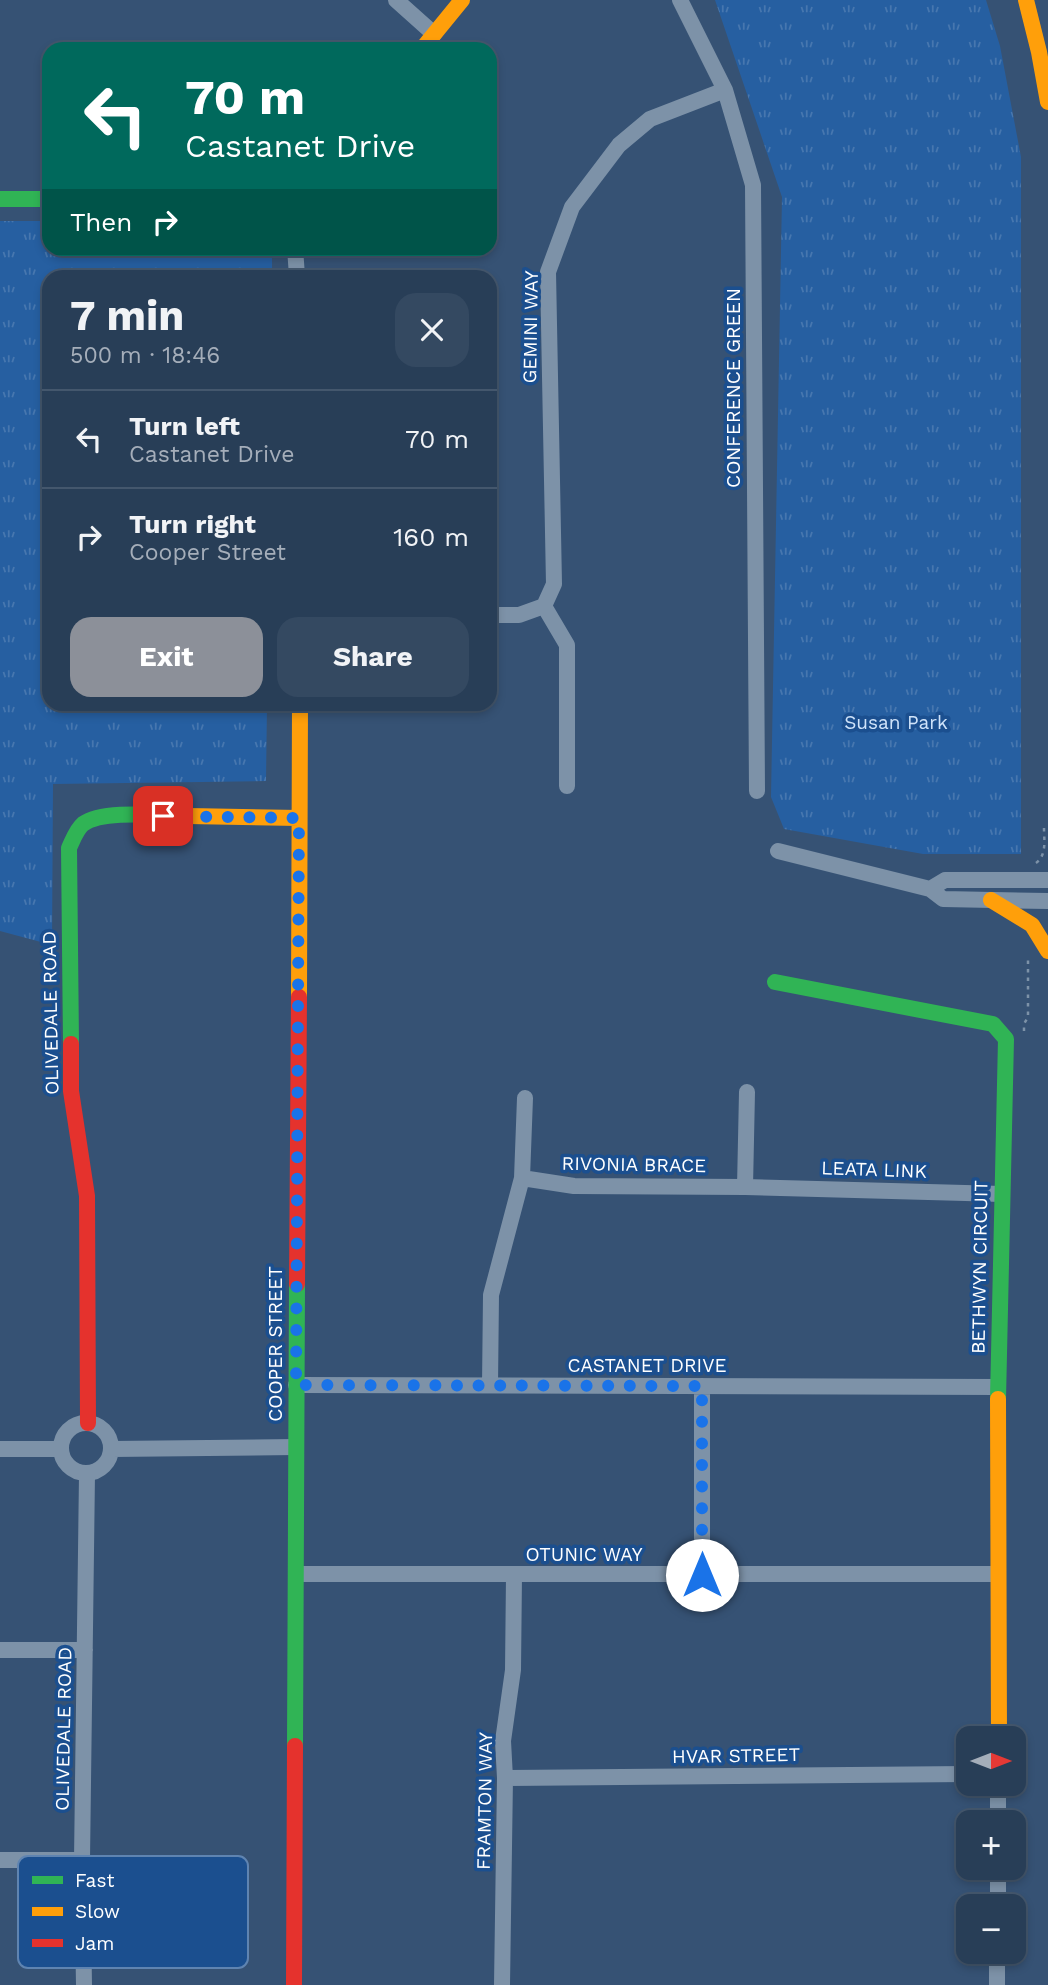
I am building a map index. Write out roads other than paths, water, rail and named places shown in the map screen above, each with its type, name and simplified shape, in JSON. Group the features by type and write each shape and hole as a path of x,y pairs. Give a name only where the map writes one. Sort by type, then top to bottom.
{"street":[{"path":"396,0 434,34"},
{"path":"428,42 462,0"},
{"name":"CONFERENCE GREEN","path":"680,0 725,90 753,185 757,791"},
{"path":"1026,0 1048,102"},
{"name":"GEMINI WAY","path":"544,606 554,584 548,272 572,207 619,145 650,119 725,90"},
{"path":"0,199 42,199"},
{"path":"497,615 519,615 544,606 567,645 567,786"},
{"name":"COOPER STREET","path":"294,1985 300,711"},
{"name":"OLIVEDALE ROAD","path":"88,1423 87,1196 71,1091 69,848 76,829 91,820 109,815 299,818"},
{"path":"778,851 930,889 943,899 1048,901"},
{"path":"930,889 945,880 1048,880"},
{"path":"990,900 1032,925 1048,951"},
{"name":"BETHWYN CIRCUIT","path":"775,982 993,1024 1006,1039 998,1387 999,1726"},
{"path":"745,1186 747,1093"},
{"path":"490,1385 491,1295 522,1178 525,1098"},
{"name":"RIVONIA BRACE","path":"522,1178 574,1186 745,1186"},
{"name":"LEATA LINK","path":"745,1186 1002,1194"},
{"name":"CASTANET DRIVE","path":"296,1385 998,1387"},
{"path":"702,1386 702,1575"},
{"path":"88,1423 104,1430 112,1449 106,1465 99,1471 87,1474 71,1468 61,1449 67,1432 74,1426 88,1423"},
{"path":"112,1449 296,1447"},
{"path":"0,1449 61,1449"},
{"name":"OLIVEDALE ROAD","path":"82,1856 87,1474"},
{"name":"OTUNIC WAY","path":"296,1574 998,1574"},
{"name":"FRAMTON WAY","path":"502,1985 505,1778 503,1741 513,1670 514,1575"},
{"path":"0,1650 85,1650"},
{"name":"HVAR STREET","path":"505,1778 956,1774"},
{"path":"0,1860 18,1860"},
{"path":"997,1985 998,1964"}],"park label":[{"name":"Susan Park","path":"896,722"}]}
